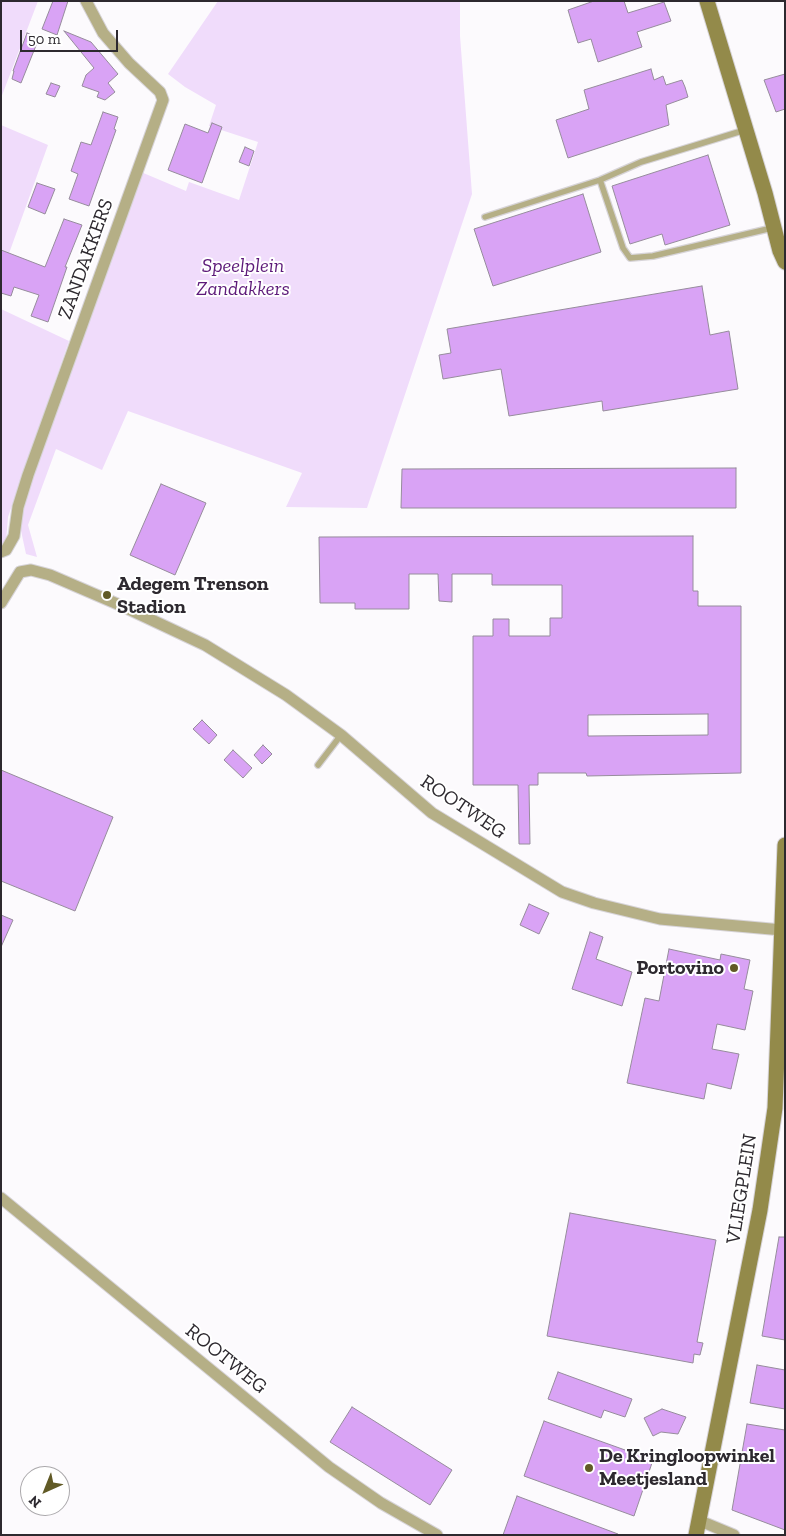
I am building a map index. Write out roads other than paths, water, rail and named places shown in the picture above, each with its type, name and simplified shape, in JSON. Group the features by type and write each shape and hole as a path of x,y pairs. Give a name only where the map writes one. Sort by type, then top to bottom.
{"street":[{"name":"ZANDAKKERS","path":"3,551 14,536 18,507 28,474 163,100 160,92 129,63 103,33 86,1"},
{"path":"707,1 747,129 773,228 785,262"},
{"name":"ROOTWEG","path":"1,603 20,572 31,570 50,575 161,624 235,662 341,735 432,813 562,892 594,903 660,919 782,930"},
{"name":"VLIEGPLEIN","path":"697,1528 760,1210 775,1108 785,845"},
{"name":"ROOTWEG","path":"1,1198 329,1467 381,1503 437,1535"},
{"path":"697,1528 734,1535"}],"lane":[{"path":"486,217 600,180 640,162 747,129"},
{"path":"600,180 623,248 626,254 634,259 773,228"},
{"path":"318,765 341,735"}],"place":[{"name":"Adegem Trenson Stadion","path":"107,595"},
{"name":"Portovino","path":"734,968"},
{"name":"De Kringloopwinkel Meetjesland","path":"589,1468"}],"park label":[{"name":"Speelplein Zandakkers","path":"243,278"}]}
